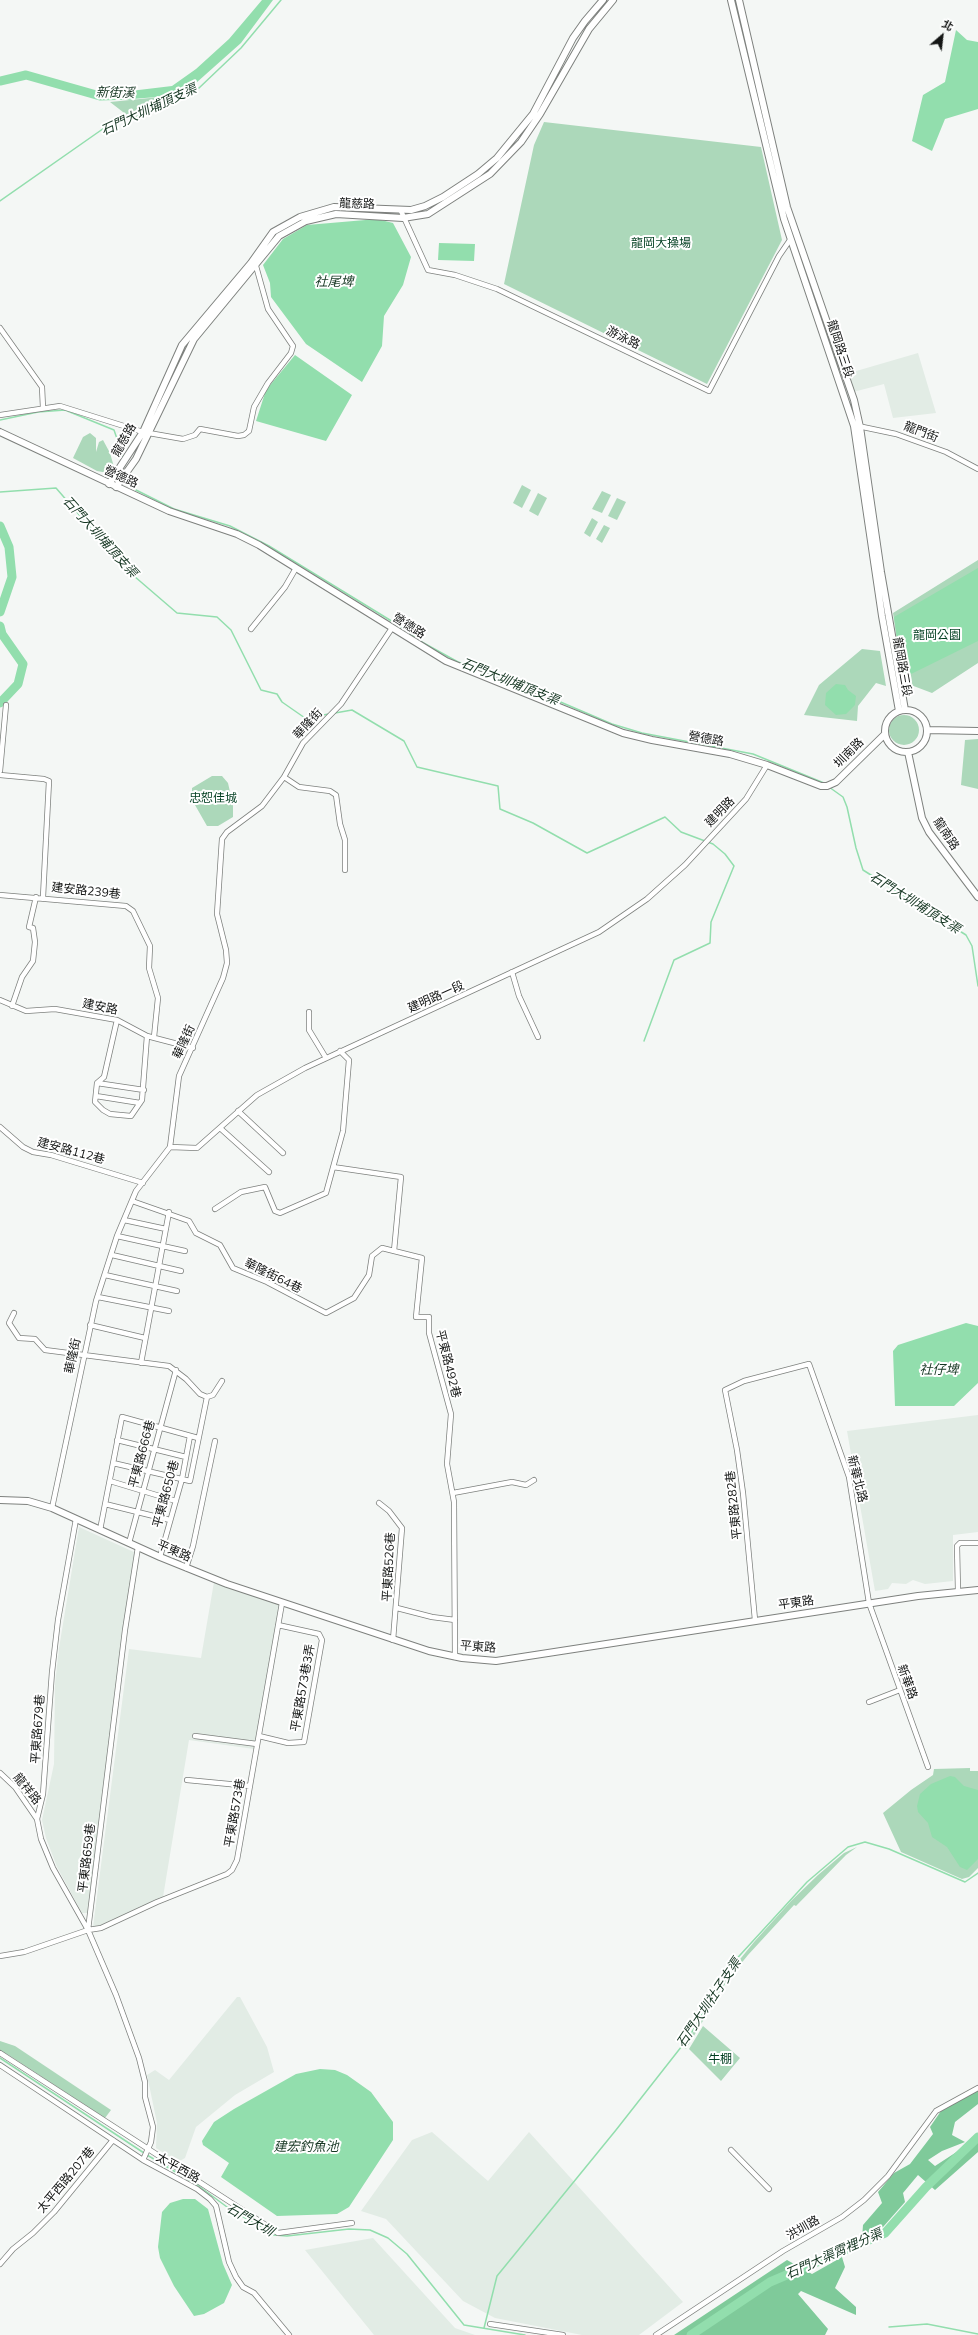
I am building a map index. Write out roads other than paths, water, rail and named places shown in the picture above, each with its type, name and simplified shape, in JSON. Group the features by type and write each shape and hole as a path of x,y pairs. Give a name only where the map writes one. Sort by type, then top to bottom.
{"street":[{"name":"龍慈路","path":"109,484 143,432 182,345 279,236 306,221 336,214 403,218 428,214 455,194 497,158 518,135 533,114 573,38 603,0"},
{"name":"龍慈路","path":"116,487 136,459 183,359 194,339 254,264 273,232 300,217 334,207 401,211 425,206 455,194 490,174 521,142 540,114 588,29 613,0"},
{"name":"龍岡路三段","path":"731,0 790,240 857,426"},
{"name":"龍岡路三段","path":"739,0 787,207 854,400 902,710"},
{"name":"游泳路","path":"401,211 428,270 456,275 497,288 709,391 780,256 790,240"},
{"path":"0,414 60,406 143,432 150,432 183,439 195,435 200,429 238,436 249,431 254,407 268,383 294,346 268,309 254,264"},
{"path":"0,328 42,387 44,408"},
{"name":"龍門街","path":"857,426 896,434 946,452 978,469"},
{"name":"營德路","path":"0,432 169,511 232,532 259,545 446,661 534,695 601,725 652,740 730,754 767,765 821,786 827,786"},
{"path":"251,629 285,587 296,568"},
{"name":"華隆街","path":"52,1508 90,1325 117,1236 136,1191 170,1147 179,1076 193,1048 223,978 227,963 226,950 217,914 222,839 227,832 262,806 284,777 302,743 341,704 392,628"},
{"path":"0,771 6,705"},
{"path":"902,710 918,713 923,719 927,730 926,737 919,747 908,752 896,749 887,741 885,734 888,720 902,710"},
{"path":"927,730 978,731"},
{"name":"圳南路","path":"827,786 836,782 885,734"},
{"name":"龍南路","path":"908,752 922,818 929,832 978,897"},
{"name":"建明路","path":"703,844 746,799 767,765"},
{"path":"0,775 44,778 49,781 43,897"},
{"path":"284,777 299,787 330,790 336,795 340,824 345,840 345,870"},
{"name":"建明路一段","path":"170,1147 198,1148 257,1095 340,1051 599,932 647,900 703,844"},
{"name":"建安路239巷","path":"0,895 36,896 65,901 126,906 133,911 150,946 149,968 158,998 154,1037"},
{"path":"12,1006 22,977 33,961 35,942 33,928 29,927 36,896"},
{"path":"512,972 519,996 538,1038"},
{"name":"建安路","path":"0,1001 26,1011 55,1009 117,1020 147,1036 193,1048"},
{"path":"309,1012 309,1030 326,1058"},
{"path":"117,1020 104,1077 97,1083 95,1102 103,1110 126,1117 131,1116 140,1103 144,1090 147,1036"},
{"path":"215,1209 241,1192 265,1187 276,1212 280,1213 326,1193 342,1131 349,1060 340,1051"},
{"path":"97,1083 144,1090"},
{"path":"96,1096 140,1103"},
{"path":"238,1111 283,1153"},
{"name":"建安路112巷","path":"0,1127 23,1147 33,1152 51,1155 144,1182"},
{"path":"220,1128 269,1172"},
{"path":"333,1167 401,1177 394,1250"},
{"name":"華隆街64巷","path":"132,1201 169,1212 189,1221 196,1233 220,1245 232,1268 268,1282 326,1313 354,1298 369,1275 372,1256 382,1248 394,1250"},
{"path":"141,1363 169,1212"},
{"path":"124,1220 166,1229"},
{"path":"117,1236 185,1251"},
{"name":"平東路492巷","path":"394,1250 422,1258 416,1317 429,1317 429,1334 451,1414 447,1464 453,1492 455,1657"},
{"path":"112,1255 181,1271"},
{"path":"105,1275 177,1291"},
{"path":"98,1297 169,1311"},
{"path":"14,1313 9,1324 19,1338 35,1340 45,1350 169,1366 176,1370 200,1394 207,1397 212,1395 222,1381"},
{"path":"90,1325 145,1338"},
{"name":"新華北路","path":"724,1390 744,1382 809,1364 849,1477 870,1603"},
{"name":"平東路666巷","path":"129,1543 158,1427 176,1370"},
{"name":"平東路282巷","path":"724,1390 741,1480 755,1620"},
{"path":"113,1463 190,1481 207,1397"},
{"path":"100,1530 122,1417 198,1438"},
{"name":"平東路650巷","path":"160,1557 182,1479 190,1436"},
{"path":"117,1440 186,1457"},
{"path":"186,1568 193,1546 215,1441"},
{"path":"453,1492 512,1482 526,1485 534,1480"},
{"path":"110,1481 176,1501"},
{"name":"平東路","path":"0,1500 28,1501 52,1508 186,1568 282,1603 393,1640 428,1651 455,1657 496,1661 870,1603 958,1591 978,1590"},
{"name":"平東路526巷","path":"378,1503 389,1511 402,1528 397,1608 393,1640"},
{"path":"105,1504 170,1520"},
{"name":"平東路679巷","path":"76,1519 52,1672 43,1794 37,1819 41,1839 53,1868 88,1930"},
{"path":"958,1591 957,1546 960,1543 978,1543"},
{"name":"平東路659巷","path":"88,1930 125,1630 138,1547"},
{"name":"平東路573巷","path":"88,1930 100,1928 157,1902 227,1874 232,1870 237,1860 282,1603"},
{"name":"新華路","path":"870,1603 928,1766"},
{"path":"397,1608 432,1617 455,1620"},
{"name":"平東路573巷3弄","path":"259,1736 288,1743 304,1742 322,1640 319,1634 278,1625"},
{"path":"869,1702 900,1690"},
{"path":"195,1736 257,1744"},
{"name":"龍祥路","path":"0,1773 15,1787 37,1819"},
{"path":"187,1780 250,1786"},
{"path":"0,1956 24,1952 88,1930 116,1995 139,2058 153,2128 153,2136 144,2159"},
{"path":"0,2053 278,2233 352,2223"},
{"name":"太平西路","path":"0,2065 113,2140 197,2189 216,2206 230,2262 236,2277 243,2287 254,2293 289,2335"},
{"name":"洪圳路","path":"656,2335 783,2251 842,2217 864,2200 888,2176 936,2111 978,2088"},
{"name":"太平西路207巷","path":"0,2264 13,2249 33,2233 68,2196 113,2140"},
{"path":"731,2150 769,2189"},
{"path":"490,2324 563,2335"}],"water":[{"name":"新街溪","path":"262,0 273,0 241,43 196,83 169,96 120,100 122,92 172,86 196,69 229,39"},
{"path":"956,30 967,40 978,42 978,109 945,119 932,151 912,141 923,95 945,82"},
{"name":"社尾埤","path":"377,219 393,223 411,257 403,285 384,316 382,346 362,382 306,344 271,297 270,283 263,265 283,239 307,225"},
{"path":"439,243 475,244 474,261 438,260"},
{"path":"295,355 352,395 326,441 256,421 266,390"},
{"name":"龍岡公園","path":"978,568 978,641 907,676 902,675 894,617"},
{"path":"836,684 845,685 848,690 856,696 855,705 846,714 836,715 825,705 826,693"},
{"name":"社仔埤","path":"966,1323 978,1326 978,1383 954,1406 895,1406 893,1351 898,1345"},
{"path":"950,1776 955,1777 964,1786 978,1790 978,1859 967,1870 960,1867 947,1847 932,1837 928,1823 918,1812 917,1806 920,1794 931,1784"},
{"name":"建宏釣魚池","path":"320,2069 335,2070 347,2075 371,2092 393,2122 393,2140 349,2207 337,2214 277,2216 221,2177 229,2163 203,2145 202,2141 214,2122 234,2109 296,2074"},
{"path":"183,2199 195,2199 208,2209 223,2264 232,2285 224,2303 204,2314 194,2316 174,2286 160,2258 158,2247 162,2212 170,2203"}],"waterway":[{"name":"石門大圳埔頂支渠","path":"0,201 107,126 199,88 241,48 281,0"},
{"name":"新街溪","path":"0,81 26,75 100,96 133,95"},
{"name":"石門大圳埔頂支渠","path":"0,420 38,412 65,410 114,430 124,459"},
{"name":"石門大圳埔頂支渠","path":"129,474 134,489 174,509 230,526 269,546 398,625 420,641 458,662 509,680 612,724 642,733 753,754 824,783"},
{"name":"石門大圳埔頂支渠","path":"0,492 56,488 127,570 177,613 217,617 231,630 261,690 277,694 282,702 305,718 329,714"},
{"name":"新街溪","path":"0,526 9,547 12,577 0,612"},
{"name":"新街溪","path":"0,626 2,634 23,664 18,684 0,703"},
{"name":"石門大圳埔頂支渠","path":"335,713 352,710 404,741 417,767 498,786 500,809 533,823 587,853 665,817 681,832 713,844 725,854 734,866 711,922 710,943 674,960 644,1041"},
{"name":"石門大圳埔頂支渠","path":"829,787 843,797 847,807 856,848 863,870 966,935 972,946 978,986"},
{"name":"石門大圳社子支渠","path":"484,2328 497,2276 616,2130 689,2037 730,1966 807,1882 848,1847 865,1842 889,1849 965,1882 978,1873"},
{"name":"石門大圳","path":"0,2058 144,2153"},
{"name":"石門大渠霄裡分渠","path":"691,2335 770,2282 885,2233 926,2187 978,2137"},
{"name":"石門大圳","path":"147,2155 196,2184 227,2207 274,2235 287,2236 349,2229 370,2230 388,2238 407,2254 464,2325 525,2335"},
{"path":"889,2327 927,2324 978,2334"}],"park label":[{"name":"龍岡大操場","path":"661,243"},
{"name":"忠恕佳城","path":"213,798"},
{"name":"牛棚","path":"720,2059"}]}
